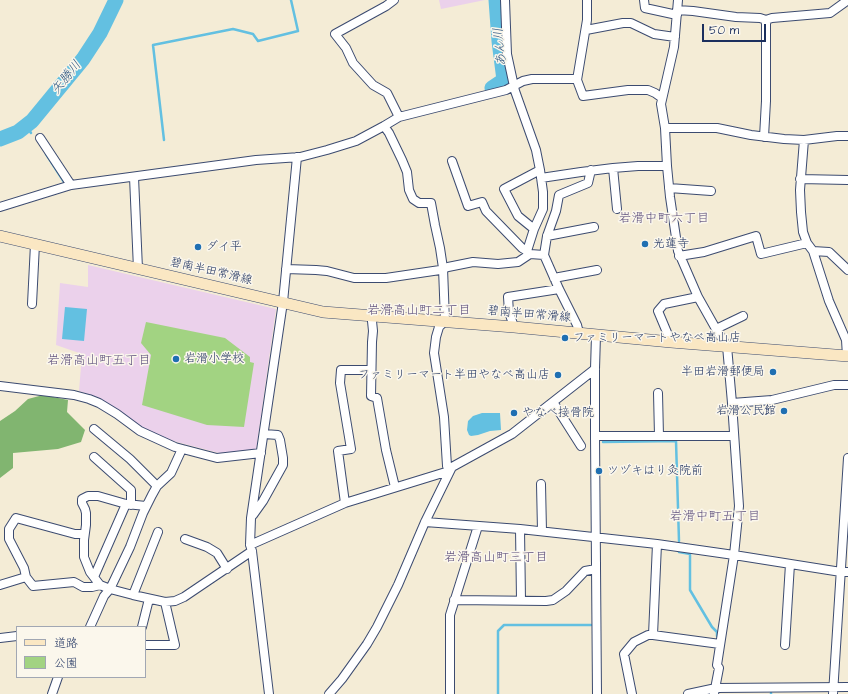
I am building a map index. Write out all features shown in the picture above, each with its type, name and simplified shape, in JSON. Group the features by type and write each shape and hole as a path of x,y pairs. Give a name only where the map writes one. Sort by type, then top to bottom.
{"main road":[{"name":"碧南半田常滑線","path":"0,236 323,312 848,356"}],"street":[{"path":"394,0 386,6 335,34 346,48 353,63 373,85 387,93 399,117"},
{"path":"286,269 327,271 354,278 386,278 473,262 498,264 518,262 529,252 534,229 543,209 543,192 536,150 514,86 507,54 505,0"},
{"path":"587,0 586,30 578,80 583,96 628,90 648,90 662,98"},
{"path":"644,0 645,8 677,13 760,18 766,20 772,18 830,13 848,0"},
{"path":"678,0 674,47 661,104 666,128 669,188 679,256 698,297 727,346 739,506 734,555 717,665 719,668 715,691"},
{"path":"764,137 766,101 766,20"},
{"path":"586,30 623,23 631,23 654,34 675,37"},
{"path":"0,207 71,185 256,160 297,157 356,141 399,117 506,90 523,81 532,79 578,80"},
{"path":"329,694 351,667 377,627 398,585 449,471 447,466 444,416 434,354 439,327 444,321 444,268 434,225 431,203 419,203 413,199 409,190 407,172 384,126"},
{"path":"666,128 716,128 764,137 804,140 848,136"},
{"path":"40,138 71,185"},
{"path":"804,140 800,179 803,232 807,243 813,251 829,301 846,340 848,356"},
{"path":"269,694 251,548 251,518 283,302 297,157"},
{"path":"452,161 468,206 482,202 486,211 522,248 529,252 544,255"},
{"path":"534,229 518,216 504,189 541,174 638,166 667,166"},
{"path":"613,168 617,209"},
{"path":"580,333 578,325 544,255 547,236 556,211 559,195 588,183 591,170"},
{"path":"134,177 138,268"},
{"path":"800,179 848,180"},
{"path":"669,188 711,190"},
{"path":"547,236 594,227"},
{"path":"679,256 704,252 756,236 761,254 807,243"},
{"path":"32,304 35,244"},
{"path":"813,251 829,252 848,270"},
{"path":"554,278 597,270"},
{"path":"514,327 509,312 508,297 560,289"},
{"path":"671,342 658,311 664,304 698,297"},
{"path":"372,315 371,396 377,398 386,450 395,487"},
{"path":"716,329 743,316"},
{"path":"596,335 595,436 597,694"},
{"path":"146,506 128,505 98,496 88,496 82,499 86,513 84,557 90,572 100,585 149,599 165,602 175,601 184,597 227,569 251,548 345,503 449,471 512,434 595,369"},
{"path":"345,503 338,450 351,449 340,383 341,370 371,370"},
{"path":"732,403 772,400 834,384 848,385"},
{"path":"0,386 74,395 89,399 117,414 140,432 175,447 217,458 261,453"},
{"path":"658,393 659,436"},
{"path":"553,402 581,446"},
{"path":"94,429 130,459 157,486"},
{"path":"251,518 263,501 282,464 283,458 278,435 264,434"},
{"path":"595,436 734,436"},
{"path":"90,626 104,596 110,589 130,548 146,506 157,486 171,473 182,449"},
{"path":"94,457 131,490 128,505 94,577"},
{"path":"834,691 844,572 848,458"},
{"path":"541,484 542,531"},
{"path":"84,534 75,534 16,518 9,529 9,539 24,568 26,577 33,586 74,582 83,587 100,585"},
{"path":"425,522 542,531 656,544 844,572"},
{"path":"450,694 450,615 478,526"},
{"path":"520,529 521,600"},
{"path":"133,595 158,532"},
{"path":"185,539 207,547 217,553 227,569"},
{"path":"653,634 656,544"},
{"path":"785,645 790,564"},
{"path":"454,600 553,600 566,592 585,571 596,569"},
{"path":"0,585 26,577"},
{"path":"142,626 149,599"},
{"path":"146,646 175,645 165,602"},
{"path":"632,694 624,654 634,642 653,634 720,644"},
{"path":"0,638 16,636"},
{"path":"52,694 58,678"},
{"path":"55,685 55,694"},
{"path":"688,694 715,691 834,691 848,687"}],"shaded area":[{"path":"439,0 485,0 441,9"},
{"name":"岩滑小学校","path":"88,265 276,309 256,451 219,453 173,441 143,429 97,397 79,391 82,354 56,345 60,283 88,287"}],"green space":[{"path":"146,322 225,338 250,357 250,362 254,363 244,427 207,425 142,405 151,355 141,343"},
{"path":"43,395 68,400 67,412 85,430 81,442 58,449 13,453 13,468 0,478 0,421 15,411 28,399"}],"water":[{"path":"65,307 87,309 84,341 62,339"},
{"path":"482,413 500,413 501,430 490,431 478,435 469,435 467,430 468,421 473,416"}],"waterway":[{"name":"矢勝川","path":"0,139 18,132 32,121 83,59 100,33 116,0"},
{"path":"164,140 153,45 233,29 253,34 258,41 298,31 291,0"},
{"name":"あん川","path":"492,88 504,80 496,0"},
{"path":"26,125 31,133"},
{"path":"46,154 64,182"},
{"path":"603,442 676,441 679,541"},
{"path":"679,552 690,554 690,590 712,627 717,632 717,636"},
{"path":"498,694 498,631 504,625 591,625"}],"place":[{"name":"光蓮寺","path":"645,244"},
{"name":"ダイ平","path":"198,247"},
{"name":"ファミリーマートやなべ高山店","path":"565,338"},
{"name":"岩滑小学校","path":"176,359"},
{"name":"半田岩滑郵便局","path":"773,372"},
{"name":"ファミリーマート半田やなべ高山店","path":"558,375"},
{"name":"岩滑公民館","path":"784,411"},
{"name":"やなべ接骨院","path":"514,413"},
{"name":"ツヅキはり灸院前","path":"599,471"}],"district":[{"name":"岩滑中町六丁目","path":"664,219"},
{"name":"岩滑高山町二丁目","path":"419,311"},
{"name":"岩滑高山町五丁目","path":"99,361"},
{"name":"岩滑中町五丁目","path":"715,517"},
{"name":"岩滑高山町三丁目","path":"496,558"}]}
